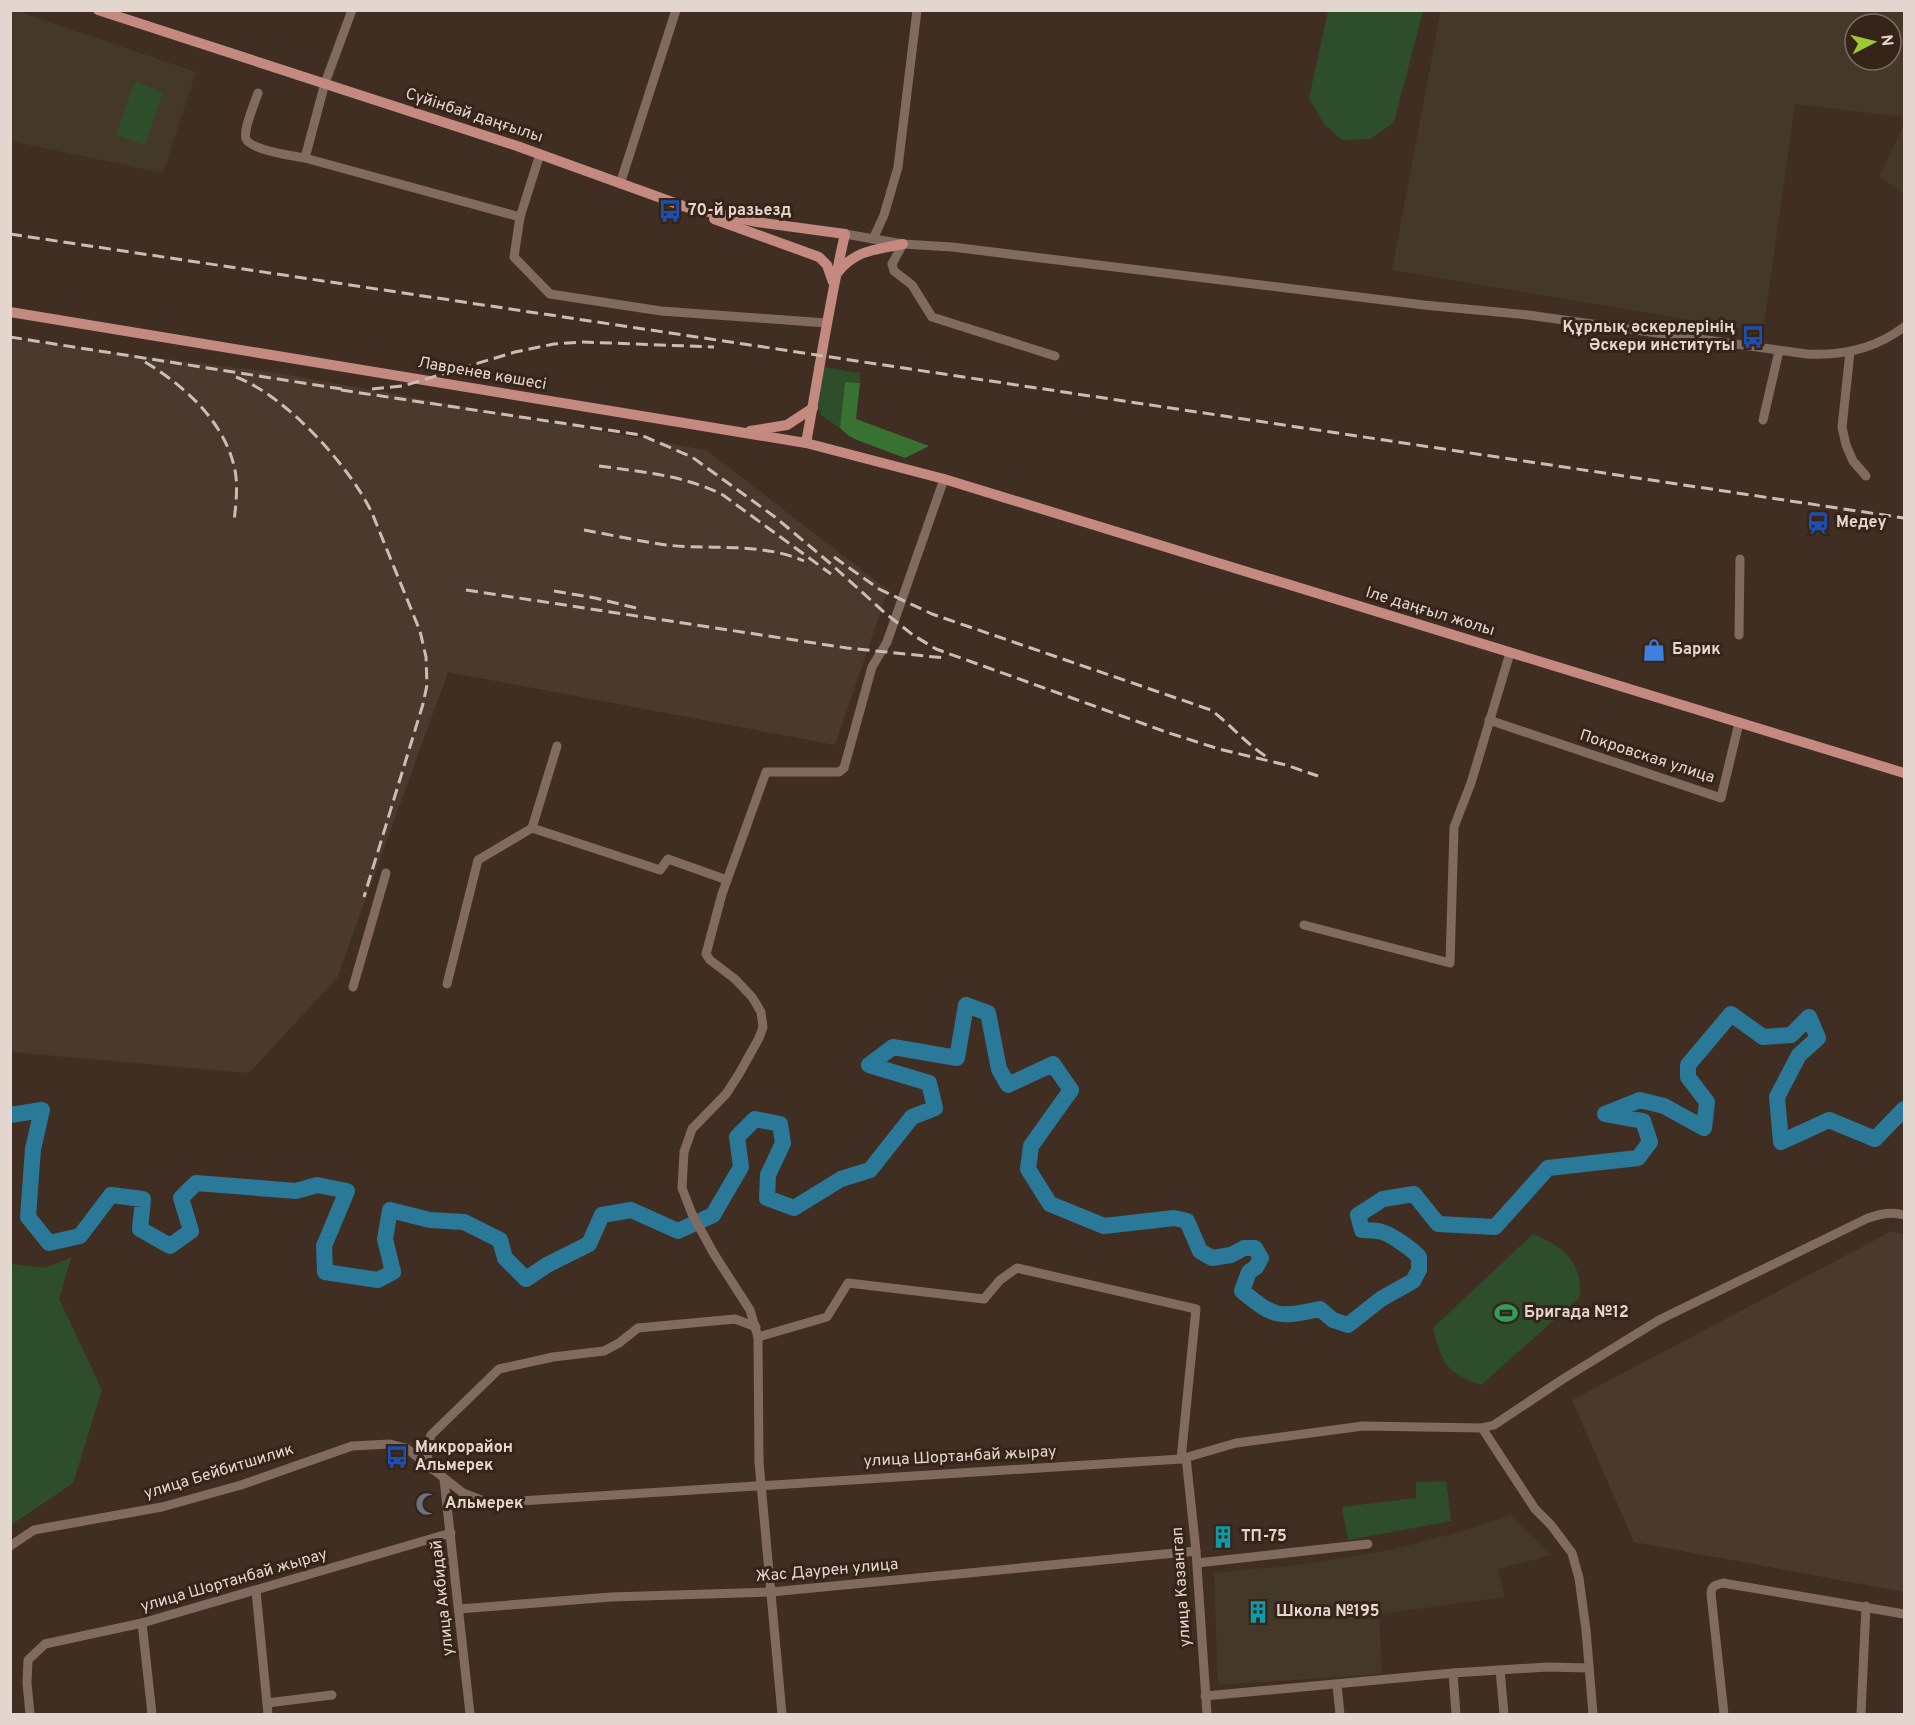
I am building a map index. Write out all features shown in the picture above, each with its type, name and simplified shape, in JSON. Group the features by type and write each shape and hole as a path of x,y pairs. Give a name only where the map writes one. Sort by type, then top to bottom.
{"main road":[{"name":"Сүйінбай даңғылы","path":"98,10 540,154 686,207 757,222 845,234"},
{"path":"686,207 819,257 835,279"},
{"path":"806,443 826,322 845,234"},
{"path":"835,279 848,260 859,254 903,244"},
{"name":"Лавренев көшесі","path":"10,312 806,443 945,480"},
{"path":"736,432 787,425 813,408"},
{"name":"Іле даңғыл жолы","path":"945,480 1905,773"}],"street":[{"path":"304,158 325,83 352,10"},
{"path":"620,184 676,10"},
{"path":"873,239 884,215 898,167 917,10"},
{"path":"258,93 246,131 246,138 251,144 520,217"},
{"path":"540,154 520,217 514,257 550,294 661,311 826,322"},
{"path":"845,234 903,244 952,247 1424,305 1528,315 1779,351 1824,355 1851,352 1879,343 1905,327"},
{"path":"903,244 892,264 894,271 912,285 932,317 1055,356"},
{"path":"1763,420 1779,351"},
{"path":"1851,352 1842,427 1853,461 1866,476"},
{"path":"782,1714 759,1462 757,1332 750,1310 692,1214 682,1188 684,1152 692,1129 726,1094 759,1038 763,1027 761,1012 752,997 706,954 727,880 766,772 839,772 844,768 872,667 887,642 945,480"},
{"path":"1739,635 1740,559"},
{"path":"1305,925 1450,963 1454,826 1471,783 1510,652"},
{"name":"Покровская улица","path":"1490,720 1721,798 1739,723"},
{"path":"447,984 478,860 532,828 557,746"},
{"path":"532,828 660,870 668,859 727,880"},
{"path":"353,987 386,873"},
{"path":"1593,1714 1586,1630 1579,1578 1572,1553 1551,1525 1535,1509 1482,1428 1494,1425 1563,1378 1659,1320 1868,1218 1882,1213 1905,1215"},
{"name":"улица Казангап","path":"757,1332 827,1317 848,1283 984,1299 1000,1280 1017,1268 1196,1309 1184,1458 1196,1551 1207,1714"},
{"path":"431,1469 426,1452 431,1435 499,1369 553,1357 604,1351 638,1328 735,1319 757,1332"},
{"name":"улица Шортанбай жырау","path":"444,1479 464,1493 489,1503 1184,1458 1236,1443 1363,1426 1482,1428"},
{"name":"улица Бейбитшилик","path":"10,1546 34,1530 162,1507 241,1485 352,1446 390,1444 398,1446 406,1449 444,1479"},
{"name":"улица Акбидай","path":"444,1479 470,1714"},
{"name":"улица Шортанбай жырау","path":"30,1714 27,1683 28,1660 45,1644 142,1623 451,1533"},
{"path":"1197,1563 1368,1545"},
{"name":"Жас Даурен улица","path":"459,1609 611,1597 771,1592 1196,1551"},
{"path":"1724,1714 1711,1594 1714,1585 1723,1583 1905,1614"},
{"path":"256,1591 268,1714"},
{"path":"1861,1714 1866,1606"},
{"path":"142,1623 152,1714"},
{"path":"1205,1696 1453,1673 1547,1667 1589,1668"},
{"path":"1500,1670 1504,1714"},
{"path":"1453,1673 1456,1714"},
{"path":"1337,1685 1340,1714"},
{"path":"267,1703 332,1695"}],"shaded area":[{"path":"1441,10 1904,11 1904,117 1795,104 1763,332 1392,270"},
{"path":"11,11 17,11 196,72 163,173 11,141"},
{"path":"1904,125 1904,194 1879,176"},
{"path":"11,339 277,373 706,450 888,590 835,745 448,672 337,978 249,1073 11,1052"},
{"path":"1892,1231 1904,1235 1904,1592 1634,1542 1572,1400"},
{"path":"1511,1515 1552,1555 1498,1569 1505,1597 1379,1614 1382,1674 1218,1685 1214,1573 1299,1565 1390,1550 1459,1532"}],"green space":[{"path":"1328,11 1423,11 1394,122 1371,139 1342,140 1324,124 1309,98"},
{"path":"135,81 163,92 145,145 116,135"},
{"path":"823,367 860,373 860,383 845,382 840,428 821,415 818,407"},
{"path":"845,382 860,383 856,419 929,446 905,458 849,436 840,428"},
{"name":"Бригада №12","path":"1533,1234 1562,1250 1574,1264 1580,1284 1580,1297 1481,1385 1469,1381 1447,1365 1439,1350 1433,1328"},
{"path":"71,1258 59,1299 102,1390 73,1483 11,1525 11,1264 44,1268"},
{"path":"1446,1481 1451,1521 1348,1540 1342,1507 1416,1498 1416,1482"}],"waterway":[{"path":"10,1115 42,1110 33,1149 28,1217 49,1243 80,1236 111,1195 143,1199 140,1229 170,1246 191,1231 181,1198 196,1183 296,1191 317,1185 347,1191 324,1246 325,1272 378,1280 393,1272 385,1239 390,1210 430,1220 464,1222 500,1240 505,1258 526,1279 547,1265 589,1244 602,1215 631,1210 678,1231 713,1215 741,1167 737,1137 755,1119 780,1124 783,1143 768,1175 767,1198 794,1208 841,1179 870,1170 912,1117 935,1108 929,1083 869,1065 893,1047 957,1058 966,1005 988,1013 999,1069 1008,1085 1053,1064 1071,1090 1031,1146 1028,1169 1050,1204 1104,1226 1174,1218 1187,1221 1200,1251 1212,1258 1231,1255 1244,1248 1255,1248 1261,1258 1256,1267 1249,1272 1242,1291 1262,1306 1278,1314 1295,1314 1320,1309 1333,1320 1348,1325 1381,1299 1413,1281 1419,1270 1419,1257 1416,1254 1386,1233 1362,1230 1358,1215 1383,1199 1414,1194 1438,1224 1495,1227 1548,1168 1638,1158 1650,1142 1643,1121 1605,1114 1640,1100 1664,1106 1704,1128 1707,1102 1688,1077 1688,1065 1731,1014 1763,1037 1791,1035 1809,1017 1818,1038 1799,1055 1777,1097 1781,1142 1829,1120 1875,1139 1904,1109"}],"railway":[{"path":"10,234 1904,518"},
{"path":"10,337 348,390"},
{"path":"372,389 403,386 515,352 554,344 583,342 714,347"},
{"path":"145,362 175,382 188,394 213,421 222,436 230,453 236,476 234,521"},
{"path":"236,377 255,386 295,416 314,434 348,474 372,513 420,631 426,657 427,685 364,897"},
{"path":"341,390 641,435 692,457 775,517 885,613 913,635 936,649 1169,733 1318,776"},
{"path":"599,466 678,479 708,488 723,495 831,574"},
{"path":"584,530 666,545 771,551 804,561"},
{"path":"834,557 879,589 932,614 1211,710 1267,757"},
{"path":"466,590 847,648 945,658"},
{"path":"554,591 636,608"}],"place":[{"name":"70-й разьезд","path":"670,211"},
{"name":"Құрлық әскерлерінің Әскери институты","path":"1753,337"},
{"name":"Медеу","path":"1818,523"},
{"name":"Барик","path":"1654,650"},
{"name":"Бригада №12","path":"1506,1313"},
{"name":"Микрорайон Альмерек","path":"397,1457"},
{"name":"Альмерек","path":"427,1504"},
{"name":"ТП-75","path":"1223,1537"},
{"name":"Школа №195","path":"1258,1612"}]}
